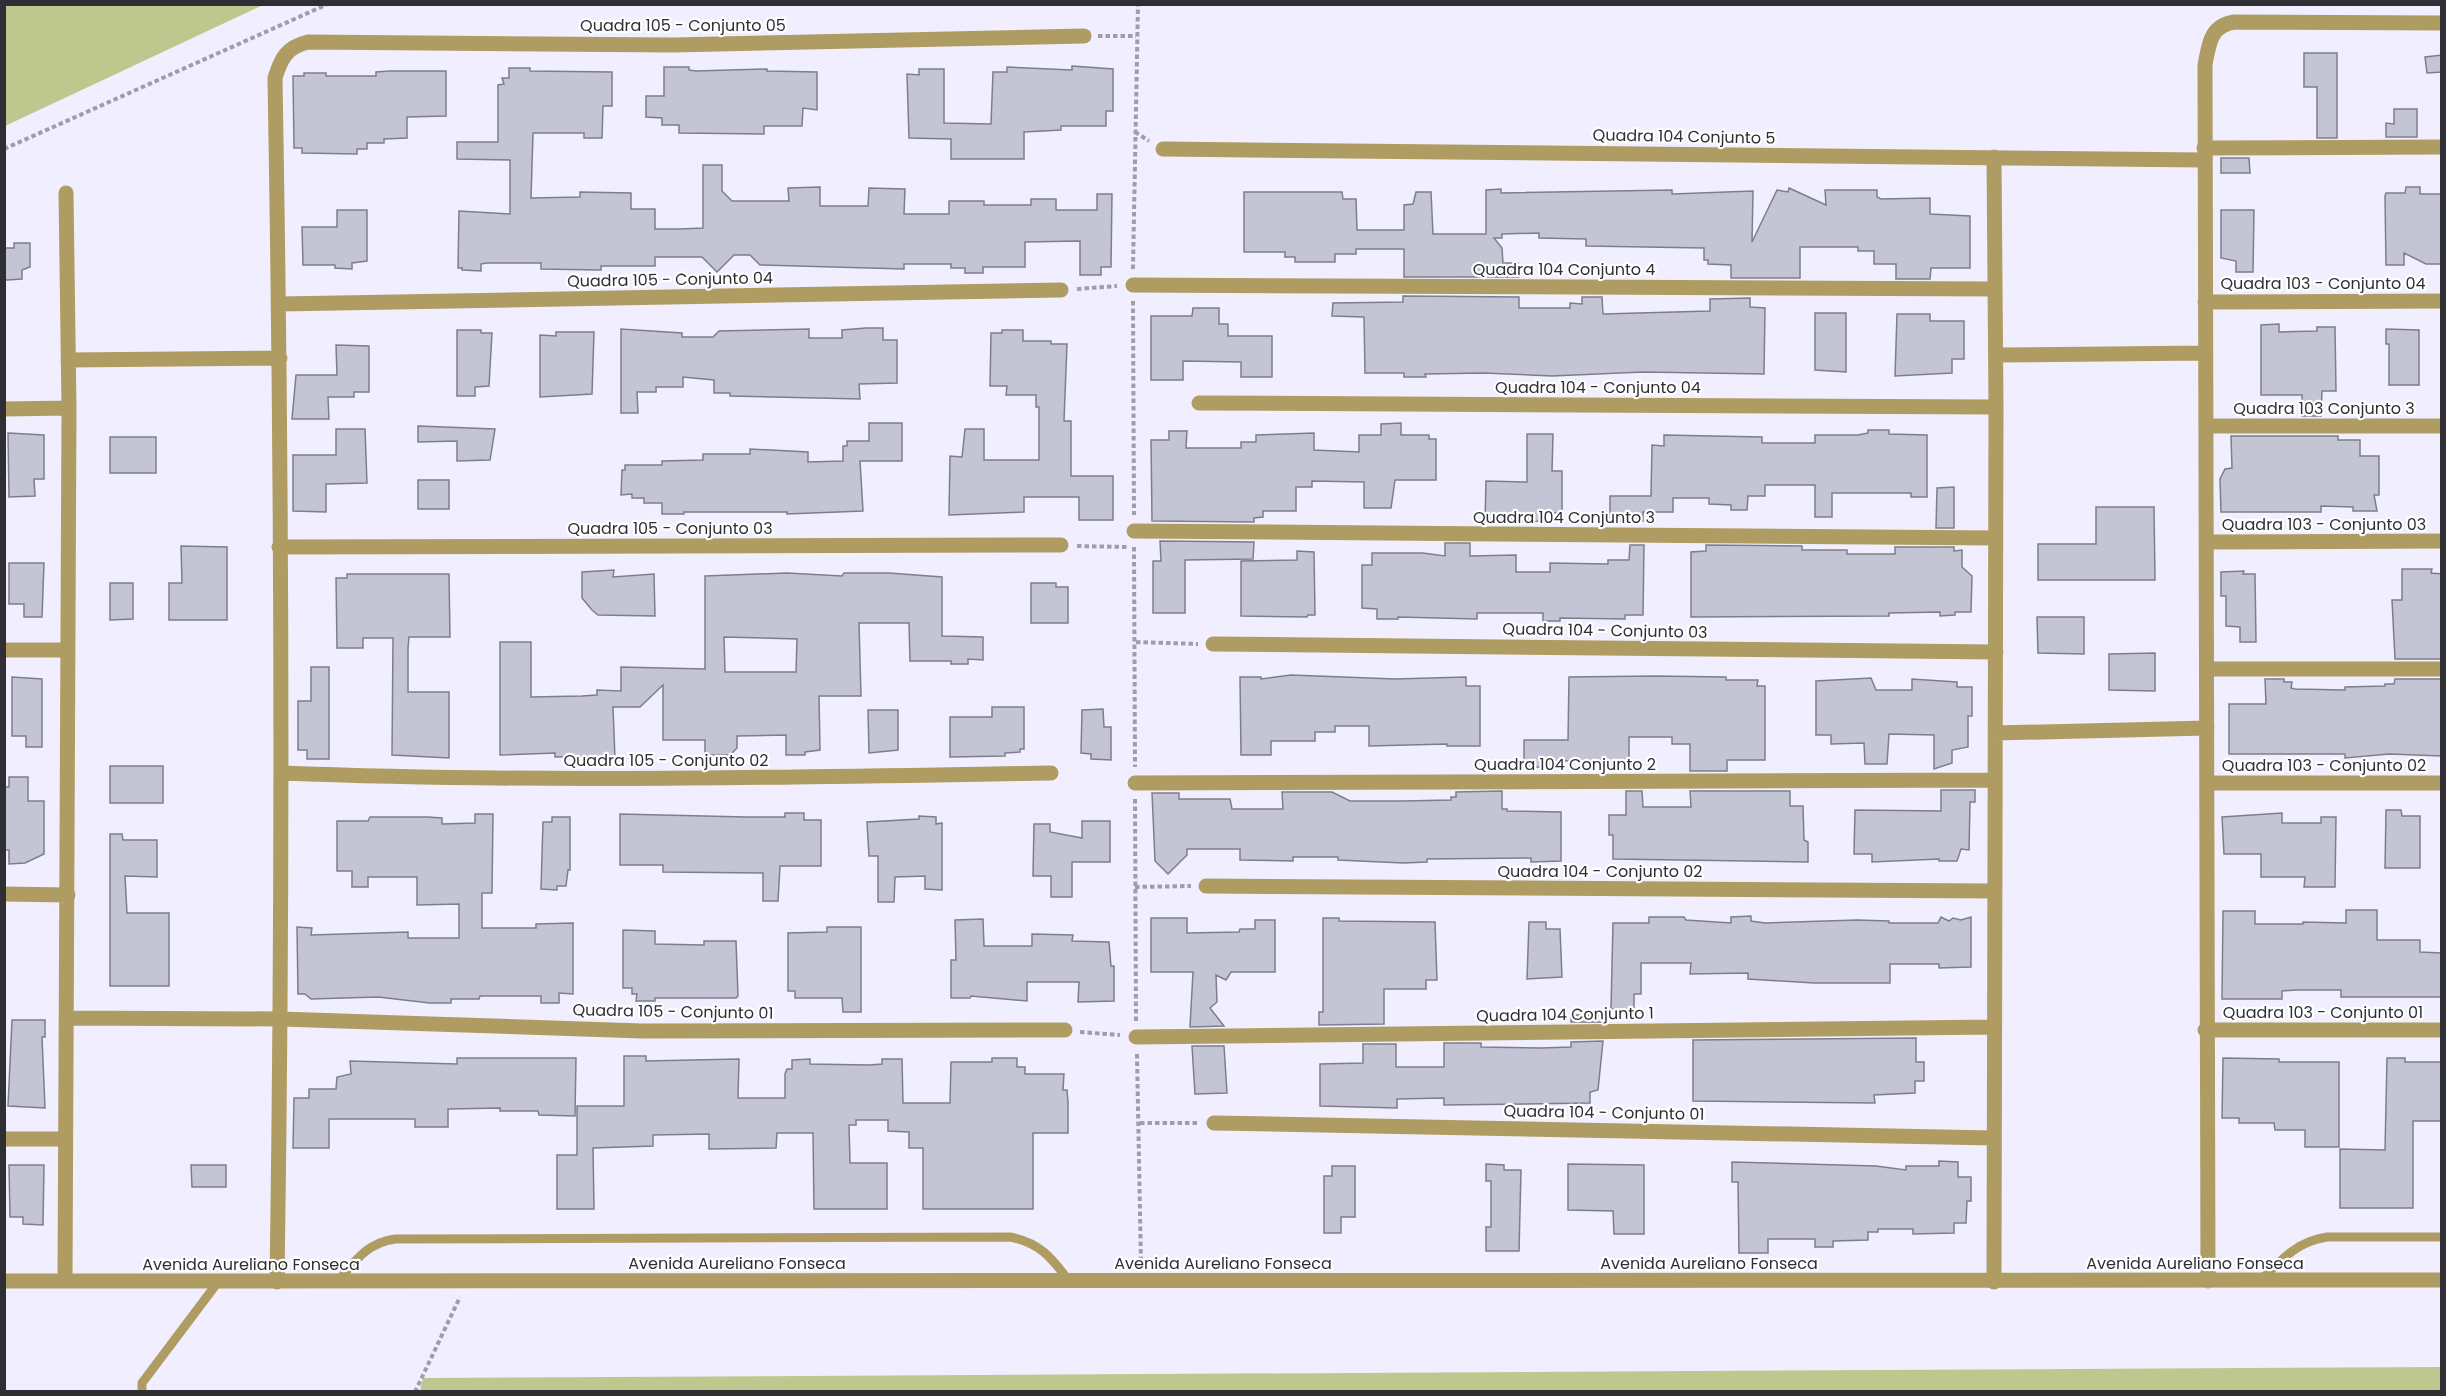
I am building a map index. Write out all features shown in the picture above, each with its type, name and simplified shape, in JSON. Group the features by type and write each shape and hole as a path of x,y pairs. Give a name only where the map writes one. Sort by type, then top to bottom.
{"street":[{"path":"2208,1281 2205,1030 2207,669 2205,65 2213,32 2222,24 2234,22 2442,23"},
{"name":"Quadra 105 - Conjunto 05","path":"280,304 275,78 285,53 294,45 308,42 673,45 1084,36"},
{"name":"Quadra 104 Conjunto 5","path":"1163,149 1994,157 2442,147"},
{"path":"1994,157 1996,356 1994,1281"},
{"path":"65,1281 69,408 66,193"},
{"name":"Quadra 104 Conjunto 4","path":"1133,285 1995,289"},
{"name":"Quadra 105 - Conjunto 04","path":"280,304 1061,290"},
{"name":"Quadra 103 - Conjunto 04","path":"2205,302 2442,301"},
{"path":"277,1282 282,773 279,547 280,304"},
{"path":"1996,356 2205,354"},
{"path":"68,360 280,358"},
{"name":"Quadra 104 - Conjunto 04","path":"1198,403 1996,406"},
{"path":"4,409 69,408"},
{"name":"Quadra 103 Conjunto 3","path":"2206,426 2442,426"},
{"name":"Quadra 104 Conjunto 3","path":"1134,539 1995,538"},
{"name":"Quadra 103 - Conjunto 03","path":"2206,542 2442,541"},
{"name":"Quadra 105 - Conjunto 03","path":"279,547 1061,545"},
{"name":"Quadra 104 - Conjunto 03","path":"1213,644 1996,652"},
{"path":"4,650 67,650"},
{"path":"2207,669 2442,669"},
{"path":"1995,733 2207,728"},
{"name":"Quadra 105 - Conjunto 02","path":"282,773 378,777 674,779 1051,773"},
{"name":"Quadra 104 Conjunto 2","path":"1135,783 1995,780"},
{"name":"Quadra 103 - Conjunto 02","path":"2207,783 2442,783"},
{"name":"Quadra 104 - Conjunto 02","path":"1206,886 1994,891"},
{"path":"4,894 68,895"},
{"name":"Quadra 105 - Conjunto 01","path":"67,1018 281,1019 642,1031 1065,1030"},
{"name":"Quadra 104 Conjunto 1","path":"1136,1036 1994,1027"},
{"name":"Quadra 103 - Conjunto 01","path":"2205,1030 2442,1030"},
{"name":"Quadra 104 - Conjunto 01","path":"1214,1123 1994,1138"},
{"path":"4,1139 66,1138"},
{"name":"Avenida Aureliano Fonseca","path":"4,1281 2442,1280"}],"lane":[{"path":"338,1282 369,1246 379,1241 395,1239 1010,1237 1039,1246 1052,1257 1069,1281"},
{"path":"2260,1281 2297,1246 2310,1239 2327,1237 2442,1238"},
{"path":"142,1392 142,1383 218,1282"}],"path":[{"path":"4,149 328,4"},
{"path":"1061,290 1133,285 1138,4"},
{"path":"1084,36 1136,36"},
{"path":"1061,545 1134,539"},
{"path":"1136,642 1213,644"},
{"path":"1135,887 1206,886"},
{"path":"1065,1030 1136,1036"},
{"path":"1140,1123 1214,1123"},
{"path":"416,1392 468,1281"}],"green space":[{"path":"5,4 263,4 263,5 5,126"},
{"path":"2442,1367 2441,1392 420,1391 423,1378"}],"building":[{"path":"2304,53 2337,53 2337,138 2317,138 2317,87 2304,87"},
{"path":"2442,55 2442,72 2427,73 2425,57"},
{"path":"1072,66 1113,69 1113,111 1106,111 1106,126 1061,126 1061,130 1024,132 1024,159 951,159 951,139 909,138 907,74 919,75 919,69 944,69 944,123 991,124 993,72 1007,72 1007,67 1072,70"},
{"path":"664,67 689,67 689,70 696,71 767,69 767,71 817,72 817,110 803,108 802,126 764,126 764,134 679,133 679,125 662,125 662,118 646,117 646,96 664,96"},
{"path":"509,68 530,68 530,71 612,72 612,106 603,106 602,138 584,138 584,133 533,133 531,198 580,197 580,192 631,193 631,209 655,209 655,229 679,229 703,228 703,165 722,165 722,191 732,201 789,201 788,188 820,187 820,206 868,206 869,188 905,189 904,214 949,214 949,201 984,201 984,205 1031,205 1031,199 1056,199 1056,210 1097,210 1097,194 1112,194 1111,267 1101,267 1101,275 1080,275 1080,241 1025,242 1025,267 983,267 983,273 965,273 965,268 951,268 951,264 904,264 904,269 760,265 750,255 734,255 717,272 702,257 655,257 655,266 601,266 601,270 541,269 541,263 487,263 481,264 481,271 462,270 458,268 459,211 510,214 510,160 457,159 457,142 498,142 498,85 504,84 502,78 509,78"},
{"path":"446,71 446,116 407,117 407,138 384,139 384,143 367,143 367,149 357,149 357,154 302,153 302,148 294,148 293,76 304,76 304,73 326,73 326,76 376,76 376,72"},
{"path":"2394,109 2417,109 2417,137 2386,137 2386,123 2394,124"},
{"path":"2221,158 2249,158 2250,173 2221,173"},
{"path":"2406,187 2420,187 2420,194 2442,194 2442,264 2426,264 2404,253 2404,265 2386,265 2385,196 2386,193 2405,193"},
{"path":"1789,188 1826,205 1825,190 1877,190 1877,197 1881,199 1930,198 1930,214 1970,216 1970,268 1931,268 1930,279 1896,279 1896,264 1874,264 1874,251 1858,251 1858,247 1800,247 1800,278 1731,278 1731,265 1708,264 1708,260 1704,260 1704,248 1586,246 1586,239 1539,238 1539,233 1502,234 1502,238 1494,238 1502,248 1503,263 1518,263 1519,277 1404,277 1404,249 1356,249 1356,254 1335,254 1335,262 1295,262 1295,257 1285,257 1285,252 1244,252 1244,192 1342,192 1343,199 1356,199 1357,230 1404,230 1404,205 1413,204 1416,192 1431,192 1433,234 1486,234 1486,190 1501,189 1501,193 1672,190 1672,194 1753,191 1752,242 1777,190 1788,192"},
{"path":"337,210 367,210 367,261 352,263 352,269 335,268 335,265 303,265 302,227 337,227"},
{"path":"2221,210 2254,210 2253,272 2236,272 2236,261 2221,258"},
{"path":"14,243 30,243 30,267 22,270 22,279 7,280 4,279 4,248 14,248"},
{"path":"1403,296 1519,297 1519,308 1570,308 1570,303 1582,304 1582,297 1602,297 1603,314 1710,311 1710,299 1750,298 1750,307 1765,308 1764,374 1643,372 1552,376 1483,373 1425,374 1426,377 1404,377 1404,373 1365,373 1364,317 1332,316 1333,303 1403,302"},
{"path":"1193,308 1219,308 1219,324 1228,324 1228,336 1272,336 1272,377 1241,377 1241,362 1183,361 1183,380 1151,380 1151,316 1192,316"},
{"path":"1815,313 1846,313 1846,372 1815,370"},
{"path":"1897,314 1930,314 1930,321 1964,321 1964,359 1952,359 1952,373 1895,376"},
{"path":"2279,324 2279,332 2317,331 2317,327 2335,327 2336,391 2322,391 2321,416 2302,416 2302,395 2261,395 2261,325"},
{"path":"883,328 883,340 897,340 897,383 859,384 860,399 730,396 730,393 714,393 714,380 683,377 683,387 656,387 656,392 637,392 638,413 621,413 621,329 682,333 682,337 713,337 719,331 809,329 809,338 842,338 842,330"},
{"path":"2386,329 2419,330 2419,385 2389,385 2389,344 2386,344"},
{"path":"457,330 481,330 481,333 492,333 489,386 475,387 475,396 457,396"},
{"path":"1002,330 1023,330 1023,341 1051,341 1051,344 1067,344 1064,421 1071,421 1071,476 1113,476 1113,520 1079,520 1079,497 1024,497 1024,512 949,515 950,456 962,457 965,429 984,429 984,460 1039,460 1039,407 1036,407 1036,395 1006,395 1007,386 990,386 991,333 1002,333"},
{"path":"556,332 594,332 592,394 540,397 540,335 556,336"},
{"path":"336,345 369,346 369,392 354,392 354,397 328,397 329,419 292,419 296,375 337,375"},
{"path":"869,423 902,423 902,461 860,461 863,511 787,514 787,512 684,512 684,514 662,514 662,503 644,503 644,498 632,498 632,494 621,495 622,470 625,470 625,465 662,465 662,461 703,460 703,454 750,454 750,449 808,452 808,462 843,461 843,446 847,446 847,441 869,441"},
{"path":"1401,423 1401,435 1429,435 1429,439 1436,439 1436,480 1395,480 1391,508 1364,508 1364,482 1312,481 1312,487 1296,487 1296,511 1263,511 1263,517 1254,518 1254,522 1152,521 1151,440 1169,440 1169,431 1187,431 1186,448 1241,448 1241,442 1256,442 1256,435 1314,433 1314,450 1359,452 1359,435 1381,435 1381,424"},
{"path":"418,426 495,429 490,460 457,461 457,441 418,442"},
{"path":"336,429 365,429 367,483 326,484 326,512 293,511 293,455 336,455"},
{"path":"1868,430 1889,430 1889,434 1927,435 1927,497 1911,497 1911,493 1832,493 1832,517 1815,517 1815,485 1765,485 1765,496 1748,496 1747,510 1731,510 1731,505 1709,504 1709,498 1673,498 1673,512 1643,512 1643,521 1610,521 1610,496 1651,496 1652,445 1664,446 1664,435 1762,437 1762,443 1815,443 1815,435 1858,435 1868,433"},
{"path":"8,433 44,435 44,479 34,479 35,496 9,497"},
{"path":"1527,434 1553,434 1552,471 1562,471 1562,513 1541,513 1540,521 1485,523 1486,481 1527,482"},
{"path":"2231,436 2338,436 2338,440 2360,440 2360,456 2379,456 2379,495 2374,495 2377,511 2353,511 2353,507 2321,506 2321,512 2221,512 2220,479 2225,469 2232,468"},
{"path":"110,437 156,437 156,473 110,473"},
{"path":"418,480 449,480 449,509 418,509"},
{"path":"1954,487 1954,528 1936,528 1937,488"},
{"path":"2096,507 2154,507 2155,580 2038,580 2038,544 2096,544"},
{"path":"1160,541 1254,542 1253,559 1185,560 1185,613 1153,613 1153,561 1161,561"},
{"path":"1445,543 1470,543 1470,556 1516,555 1516,572 1550,572 1550,563 1608,564 1608,560 1629,560 1630,545 1644,545 1643,615 1625,615 1625,619 1560,618 1560,621 1543,621 1543,613 1477,613 1477,619 1398,617 1398,619 1377,619 1377,609 1362,608 1362,565 1372,565 1372,553 1423,553 1445,556"},
{"path":"1706,545 1802,546 1802,550 1847,550 1847,554 1895,554 1895,547 1954,547 1954,551 1962,550 1962,567 1972,576 1971,612 1955,612 1955,615 1940,616 1940,612 1889,613 1889,616 1691,617 1691,552 1706,551"},
{"path":"181,546 227,547 227,620 169,620 169,583 182,583"},
{"path":"1297,551 1314,552 1315,615 1307,617 1241,616 1241,561 1297,560"},
{"path":"9,563 44,563 42,617 24,617 24,604 9,604"},
{"path":"2402,569 2432,569 2431,573 2442,574 2441,659 2395,659 2392,600 2402,600"},
{"path":"614,570 613,577 654,574 655,616 598,615 592,610 582,598 582,572"},
{"path":"2244,571 2243,574 2255,574 2256,642 2240,642 2240,627 2226,626 2226,596 2221,596 2221,572"},
{"path":"787,573 842,576 844,573 889,573 942,577 942,636 983,637 983,660 968,659 968,664 951,664 951,661 910,661 909,623 859,623 861,696 819,696 820,750 805,752 805,755 786,755 786,735 737,736 737,748 730,755 705,755 705,740 663,740 663,685 640,707 613,707 615,759 596,759 596,756 555,757 555,753 500,755 500,642 531,642 531,697 597,695 597,690 621,691 621,667 705,669 705,576","holes":["724,637 797,639 796,672 725,672"]},
{"path":"347,574 449,574 450,637 409,637 408,692 449,692 449,758 392,755 393,638 363,638 363,648 337,648 336,578 347,578"},
{"path":"110,583 133,583 133,619 110,620"},
{"path":"1031,583 1056,583 1056,587 1068,587 1068,623 1031,623"},
{"path":"2037,617 2084,617 2084,654 2038,653"},
{"path":"2155,653 2155,691 2109,690 2109,654"},
{"path":"311,667 329,667 329,759 307,759 307,750 298,750 298,701 311,701"},
{"path":"1291,675 1395,679 1466,677 1466,686 1480,686 1480,746 1447,746 1447,744 1369,746 1369,726 1335,726 1335,732 1315,732 1315,741 1271,741 1271,755 1241,755 1240,677 1261,677 1261,679"},
{"path":"1654,676 1758,680 1757,686 1765,686 1765,760 1727,760 1727,771 1690,771 1690,744 1672,744 1672,737 1629,737 1629,766 1609,766 1609,760 1562,761 1561,767 1524,767 1524,740 1568,740 1569,677"},
{"path":"12,677 42,679 42,747 26,747 26,736 12,736"},
{"path":"1871,678 1876,690 1912,690 1912,679 1957,682 1957,687 1972,687 1972,716 1968,716 1968,747 1952,750 1952,763 1934,769 1934,735 1889,734 1887,764 1865,764 1864,743 1831,744 1831,735 1816,735 1816,681"},
{"path":"2265,679 2284,679 2284,682 2292,682 2291,688 2295,689 2345,690 2345,687 2385,686 2385,684 2394,684 2395,679 2441,679 2442,756 2389,754 2345,758 2345,754 2229,754 2229,704 2266,704"},
{"path":"992,707 1024,707 1024,749 1020,749 1020,752 1005,753 1005,756 950,757 950,717 992,717"},
{"path":"1103,709 1104,727 1111,727 1111,760 1091,759 1091,754 1081,753 1082,710"},
{"path":"868,710 898,710 898,750 869,753"},
{"path":"110,766 163,766 163,803 110,803"},
{"path":"9,777 28,777 28,801 44,801 44,854 25,863 9,864 9,850 4,850 4,787 9,787"},
{"path":"1941,790 1975,790 1975,802 1970,802 1969,850 1961,849 1957,861 1939,861 1939,859 1872,862 1872,854 1854,854 1855,810 1941,811"},
{"path":"1502,791 1502,809 1507,809 1507,811 1561,812 1561,861 1531,862 1531,858 1427,859 1427,862 1403,863 1338,860 1338,857 1293,857 1293,861 1240,860 1240,849 1187,849 1187,855 1168,874 1155,861 1152,793 1179,793 1179,799 1230,799 1232,809 1283,809 1282,792 1332,792 1350,801 1403,801 1451,800 1451,797 1456,797 1456,792"},
{"path":"1626,791 1642,791 1643,807 1691,807 1690,791 1790,791 1790,806 1803,806 1804,840 1808,842 1808,862 1613,859 1613,835 1609,835 1609,815 1626,815"},
{"path":"2386,810 2401,810 2402,816 2420,816 2420,868 2385,868"},
{"path":"785,813 804,813 804,820 821,820 821,866 780,866 778,901 763,901 763,873 663,872 663,865 620,865 620,814 785,817"},
{"path":"2282,813 2282,823 2321,823 2321,817 2336,817 2335,887 2304,887 2305,877 2261,877 2261,854 2224,854 2222,817"},
{"path":"475,814 493,814 492,893 482,893 482,928 536,928 536,924 573,923 573,994 559,993 559,1003 541,1003 541,996 480,996 479,999 451,999 451,1003 430,1003 378,997 311,999 305,994 298,994 297,927 312,928 311,935 408,932 408,938 459,938 459,904 417,905 417,877 368,877 368,887 352,887 352,871 337,871 337,821 368,821 370,817 428,817 442,818 442,824 475,823"},
{"path":"919,816 936,817 936,824 942,823 942,890 925,889 925,876 895,877 894,902 878,902 878,856 869,856 867,822 919,819"},
{"path":"552,817 570,817 570,870 568,870 566,886 557,886 557,890 541,889 543,822 552,822"},
{"path":"1082,821 1110,821 1110,862 1072,862 1072,897 1051,897 1051,876 1033,876 1034,824 1050,824 1050,832 1082,838"},
{"path":"110,834 122,834 123,840 157,840 157,877 125,876 127,913 169,913 169,986 110,986"},
{"path":"2346,910 2377,910 2377,940 2420,940 2420,952 2441,953 2442,997 2341,997 2341,990 2296,990 2282,991 2282,999 2222,999 2223,911 2255,911 2255,924 2303,924 2303,922 2346,923"},
{"path":"1751,916 1751,921 1765,923 1857,920 1889,921 1889,923 1938,923 1941,917 1949,921 1953,918 1961,920 1971,917 1971,967 1939,968 1939,964 1890,964 1890,983 1814,983 1748,979 1748,973 1690,974 1691,963 1641,963 1641,994 1634,994 1634,1009 1611,1009 1613,923 1649,923 1649,917 1684,917 1686,920 1731,923 1731,917"},
{"path":"1151,918 1187,918 1187,933 1239,932 1240,929 1255,929 1255,920 1275,920 1275,972 1231,972 1226,980 1216,975 1217,1002 1210,1008 1224,1026 1190,1027 1193,972 1151,972"},
{"path":"1323,918 1339,918 1339,921 1435,922 1437,980 1426,980 1426,989 1384,989 1384,1024 1319,1025 1319,1012 1323,1012"},
{"path":"983,919 984,946 1032,946 1032,934 1073,935 1072,941 1109,942 1111,966 1114,966 1114,1001 1078,1002 1079,982 1027,982 1027,1001 971,996 970,998 951,998 951,960 956,960 955,920"},
{"path":"1529,922 1546,922 1546,929 1560,929 1562,977 1527,979"},
{"path":"827,927 861,927 861,1012 843,1012 842,998 795,998 795,991 788,991 788,933 827,932"},
{"path":"623,930 655,931 655,944 704,945 704,941 736,941 738,996 736,998 655,998 655,1001 636,1001 637,994 632,994 632,988 623,988"},
{"path":"1571,1015 1603,1015 1603,1022 1571,1022"},
{"path":"12,1020 45,1020 45,1037 42,1037 45,1108 8,1106"},
{"path":"1916,1038 1916,1062 1924,1062 1924,1081 1915,1081 1915,1093 1874,1095 1875,1103 1693,1101 1693,1040"},
{"path":"1603,1041 1598,1090 1590,1092 1590,1103 1444,1105 1444,1098 1397,1099 1397,1108 1320,1106 1320,1064 1363,1063 1363,1044 1396,1044 1396,1067 1444,1067 1444,1043 1481,1043 1481,1047 1541,1048 1571,1047 1571,1042"},
{"path":"1192,1046 1224,1046 1227,1093 1195,1094"},
{"path":"624,1056 646,1056 646,1061 739,1059 738,1098 785,1098 785,1074 787,1069 792,1069 792,1060 810,1059 810,1064 869,1065 882,1064 882,1059 902,1059 903,1103 950,1103 951,1062 992,1062 992,1058 1017,1058 1017,1067 1025,1067 1025,1074 1064,1074 1063,1090 1067,1090 1068,1102 1068,1133 1033,1133 1033,1209 923,1209 923,1148 909,1148 909,1132 888,1131 888,1120 856,1120 856,1125 849,1125 850,1163 887,1163 887,1209 814,1209 813,1133 777,1133 776,1148 709,1149 709,1134 653,1135 653,1146 593,1148 594,1209 557,1209 557,1155 577,1155 577,1106 624,1106"},
{"path":"457,1058 576,1058 575,1116 539,1115 538,1111 500,1111 500,1108 448,1109 448,1127 415,1127 415,1119 329,1119 329,1148 293,1148 294,1098 309,1098 309,1089 336,1089 337,1077 351,1074 350,1061 457,1064"},
{"path":"2223,1058 2279,1059 2279,1062 2339,1062 2339,1147 2305,1147 2305,1130 2275,1130 2274,1123 2239,1123 2239,1118 2222,1118"},
{"path":"2387,1058 2405,1058 2405,1062 2442,1062 2442,1121 2413,1121 2413,1208 2340,1208 2340,1149 2385,1150"},
{"path":"1939,1161 1958,1162 1958,1177 1971,1177 1971,1201 1967,1201 1966,1223 1954,1223 1954,1233 1913,1234 1913,1229 1878,1229 1878,1232 1868,1232 1868,1240 1833,1241 1833,1247 1815,1247 1815,1239 1768,1239 1768,1253 1739,1253 1738,1182 1732,1182 1732,1162 1876,1166 1906,1170 1906,1166 1939,1166"},
{"path":"1486,1164 1504,1165 1504,1170 1521,1170 1519,1251 1486,1251 1486,1227 1491,1227 1491,1181 1486,1181"},
{"path":"1568,1164 1644,1165 1644,1234 1614,1234 1613,1211 1568,1210"},
{"path":"9,1165 44,1165 43,1225 23,1224 23,1217 10,1217"},
{"path":"191,1165 226,1165 226,1187 192,1187"},
{"path":"1332,1166 1355,1166 1355,1217 1341,1217 1341,1233 1324,1233 1324,1176 1332,1176"}]}
